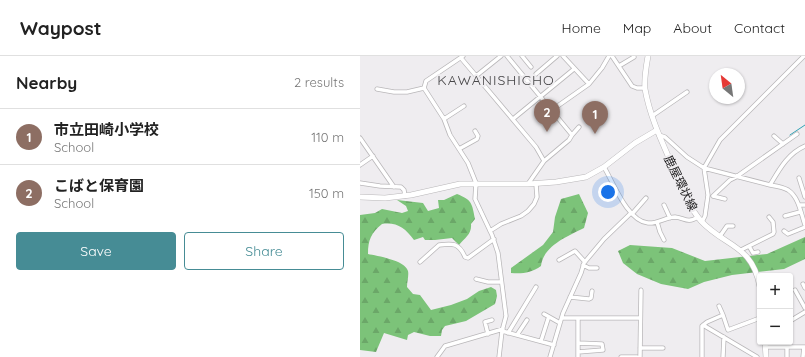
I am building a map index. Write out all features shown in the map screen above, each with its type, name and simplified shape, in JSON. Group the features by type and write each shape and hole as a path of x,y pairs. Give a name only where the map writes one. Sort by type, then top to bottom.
{"street":[{"path":"476,76 501,56"},
{"path":"507,56 572,135"},
{"path":"522,56 531,67"},
{"path":"536,74 557,56"},
{"path":"563,56 589,84"},
{"path":"552,110 589,84 602,68 609,56"},
{"path":"612,56 632,86 636,88 645,88"},
{"name":"鹿屋環状線","path":"648,56 645,88 652,116 685,195 702,222 741,250 751,262 757,273"},
{"path":"702,222 705,216 708,197 704,168 720,140 804,56"},
{"path":"499,357 502,330 506,316 501,282 500,260 494,239 475,199 476,183 468,163 450,135 444,119 424,88 426,81 462,57 476,76 536,147 544,161"},
{"path":"619,66 634,57"},
{"path":"513,119 574,69"},
{"path":"378,89 394,92 407,92 424,88"},
{"path":"652,116 687,92"},
{"path":"444,119 464,106"},
{"path":"528,184 544,161 569,140 579,127"},
{"path":"459,149 477,139 478,136 475,131"},
{"path":"360,197 385,198 405,196 460,184 536,184 586,177 604,166 635,143 658,132 687,157 704,168 789,191 799,205 805,226 788,234 784,231"},
{"path":"713,196 730,180 797,134"},
{"path":"774,136 783,144"},
{"path":"360,138 394,187"},
{"path":"770,185 786,160 797,149 805,146"},
{"path":"360,165 373,156"},
{"path":"604,166 632,214 642,221 647,223 657,222 674,217 690,221 698,217"},
{"path":"805,177 800,179 805,197"},
{"path":"360,183 401,187 404,190 405,196"},
{"path":"490,231 528,211 534,204 537,197 536,184"},
{"path":"708,197 713,196 725,199"},
{"path":"550,357 562,318 584,264 604,239 632,214 646,198"},
{"path":"799,205 805,204"},
{"path":"664,205 670,218"},
{"path":"785,216 800,212"},
{"path":"741,250 773,234 774,222 769,217"},
{"path":"657,222 664,240"},
{"path":"720,236 727,226 733,226"},
{"path":"420,262 439,245 454,244 459,246 465,257 468,258 494,239"},
{"path":"749,246 753,253 758,252"},
{"path":"559,260 575,251 584,264 590,268 597,268"},
{"path":"476,279 488,282 501,282"},
{"path":"508,333 536,287"},
{"path":"640,357 641,290"},
{"path":"795,290 805,308"},
{"path":"570,297 589,299 591,298 592,291"},
{"path":"719,306 728,330 757,319"},
{"path":"793,319 805,312"},
{"path":"544,314 560,324"},
{"path":"703,325 723,315"},
{"path":"562,318 640,318"},
{"path":"578,318 578,357"},
{"path":"541,341 548,319"},
{"path":"488,334 485,322 492,320"},
{"path":"517,335 527,320"},
{"path":"703,325 757,357"},
{"path":"702,357 703,325"},
{"path":"437,357 445,346 502,330 508,333 554,344"},
{"path":"723,357 724,337"},
{"path":"578,343 602,344 603,350 578,352"},
{"path":"765,345 766,357"},
{"path":"772,345 804,347 803,357"},
{"path":"787,347 787,357"},
{"path":"640,348 663,348"},
{"path":"621,357 637,357"}],"green space":[{"path":"457,194 468,200 473,209 475,219 471,224 470,231 466,238 459,245 452,238 425,240 423,237 414,240 404,229 396,225 382,224 371,237 368,254 396,261 406,267 408,271 407,287 413,294 420,295 431,310 467,299 479,291 491,287 496,290 497,296 495,304 466,321 445,326 442,330 441,336 430,336 414,332 408,335 407,340 384,333 376,352 360,350 360,215 375,213 382,209 402,213 408,211 406,206 397,200 423,203 428,211 439,208 438,200 444,200"},
{"path":"579,194 588,213 584,228 557,242 551,247 546,253 541,266 526,272 511,273 511,268 543,245 553,232 555,217 561,199"},
{"path":"805,237 805,259 784,269 732,275 704,282 688,289 661,284 637,274 623,263 618,251 630,245 672,248 705,261 767,254"}],"waterway":[{"path":"790,135 805,125"}],"place":[{"name":"こばと保育園","path":"547,132"},
{"name":"市立田崎小学校","path":"595,134"}],"district":[{"name":"KAWANISHICHO","path":"496,80"}]}
